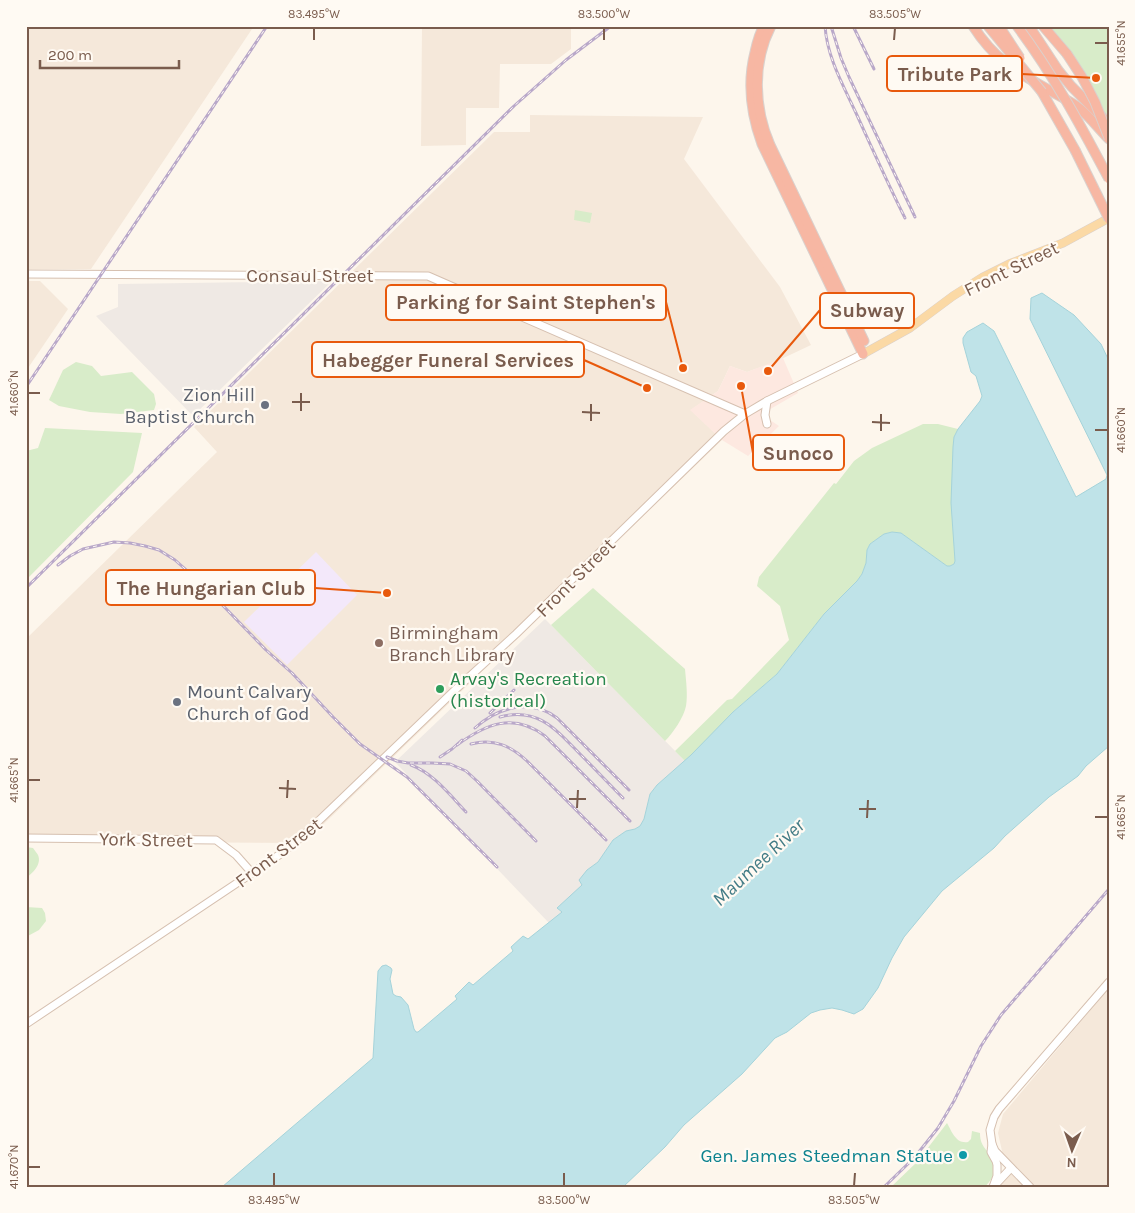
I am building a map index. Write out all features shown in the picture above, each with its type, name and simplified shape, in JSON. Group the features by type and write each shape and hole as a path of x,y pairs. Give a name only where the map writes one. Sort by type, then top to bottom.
{"highway":[{"path":"973,26 990,50 1006,64 1078,107 1109,138"},
{"path":"988,26 1042,92"},
{"path":"999,26 1042,92 1075,150 1109,219"},
{"path":"1017,26 1073,112 1109,179"},
{"path":"1029,26 1071,86 1109,124"},
{"path":"1043,26 1082,77 1095,102 1109,138"},
{"path":"766,29 754,56 751,82 752,105 757,131 866,352"}],"main road":[{"name":"Front Street","path":"866,352 910,328 961,290 983,277 1009,264 1070,239 1109,219"}],"street":[{"name":"Consaul Street","path":"26,274 428,276 745,414"},
{"name":"Front Street","path":"26,1024 282,853 318,823 456,689 540,611 724,430 745,414 767,401 866,352"},
{"path":"767,401 765,415 767,424"},
{"name":"York Street","path":"26,838 216,840 246,863 252,873"},
{"path":"1030,1187 995,1151 990,1134 991,1126 999,1110 1109,982"},
{"path":"992,1144 991,1152 997,1165 997,1176 993,1187"},
{"path":"993,1187 1011,1168"}],"shaded area":[{"path":"26,26 254,26 91,269 26,269"},
{"path":"422,26 571,26 571,49 551,64 500,64 499,108 466,108 466,145 421,146"},
{"path":"530,115 703,117 684,159 780,287 811,345 775,362 747,372 730,366 718,391 691,410 722,440 304,843 26,841 26,639 217,452 194,427 494,132 530,132"},
{"path":"26,281 40,281 68,309 26,371"},
{"path":"332,281 193,416 96,316 118,307 118,284"},
{"path":"783,358 798,393 767,411 767,418 779,426 748,456 722,440 690,410 718,391 730,366 747,372"},
{"path":"316,552 357,595 287,665 244,622"},
{"path":"545,619 685,761 657,785 650,794 644,819 640,826 626,831 613,840 598,862 587,870 583,885 557,908 563,912 549,923 395,762"},
{"path":"1109,988 1109,1187 989,1187 1006,1169 998,1133 1003,1114"}],"green space":[{"path":"1047,26 1109,26 1109,118 1100,109"},
{"path":"575,210 592,213 590,223 574,220"},
{"path":"76,362 92,366 101,376 132,372 154,394 156,404 154,410 121,414 90,412 59,406 49,400 63,370"},
{"path":"923,424 938,424 958,429 954,437 954,564 947,566 901,533 892,532 884,534 870,544 867,550 866,563 857,581 824,614 777,674 733,712 685,761 675,751 727,700 732,699 789,640 780,606 757,586 759,577 834,483 836,484 854,461 872,448"},
{"path":"45,428 142,433 133,472 26,580 26,451 38,448"},
{"path":"305,570 313,577 301,588 294,581"},
{"path":"593,588 685,669 687,697 685,710 678,725 665,741 551,625"},
{"path":"26,847 33,848 38,854 39,862 26,878"},
{"path":"26,907 42,908 46,921 39,930 26,937"},
{"path":"947,1123 955,1137 960,1141 968,1142 971,1139 972,1131 980,1133 980,1139 994,1162 993,1175 985,1187 891,1187 917,1162"}],"water":[{"name":"Maumee River","path":"1042,293 1074,315 1101,344 1109,361 1109,746 1086,766 1078,776 1049,797 994,848 942,891 904,937 878,988 863,1009 854,1014 832,1008 820,1010 811,1013 787,1032 775,1038 742,1074 684,1125 665,1147 623,1187 222,1187 373,1058 378,971 382,966 386,965 391,968 390,979 393,994 401,997 408,1005 414,1029 418,1032 457,999 455,996 469,982 473,985 513,951 511,947 523,936 528,939 562,912 557,908 582,885 579,880 587,870 598,862 613,840 626,831 640,826 644,819 650,794 657,785 691,755 733,712 777,674 824,614 857,581 866,563 867,550 870,544 884,534 892,532 901,533 947,566 954,564 951,503 954,437 982,396 976,376 971,372 963,343 963,338 967,332 983,323 994,331 1076,497 1106,479 1107,475 1030,319 1031,298"}],"railway":[{"path":"26,387 267,26"},
{"path":"26,588 514,106 566,60 611,26"},
{"path":"825,26 826,37 836,71 905,218"},
{"path":"831,26 849,77 915,217"},
{"path":"853,26 874,69"},
{"path":"58,565 83,549 114,542 130,543 159,550 175,560 201,583 266,650 292,673 360,744 407,777 497,867"},
{"path":"490,713 514,690"},
{"path":"475,728 504,710 526,707 547,712 557,718 629,790"},
{"path":"500,717 526,715 547,723 565,738 623,798"},
{"path":"457,745 478,731 489,727 500,724 522,724 545,736 630,821"},
{"path":"440,757 462,740"},
{"path":"471,744 479,742 495,743 515,751 606,840"},
{"path":"387,757 408,763 450,764 466,771 536,841"},
{"path":"411,765 427,773 466,812"},
{"path":"884,1187 914,1158 938,1128 954,1101 981,1046 1001,1015 1109,889"}],"place":[{"name":"Tribute Park","path":"1096,78"},
{"name":"Parking for Saint Stephen's","path":"683,368"},
{"name":"Subway","path":"768,371"},
{"name":"Sunoco","path":"741,386"},
{"name":"Habegger Funeral Services","path":"647,388"},
{"name":"Zion Hill Baptist Church","path":"265,405"},
{"name":"The Hungarian Club","path":"387,593"},
{"name":"Birmingham Branch Library","path":"379,643"},
{"name":"Arvay's Recreation (historical)","path":"440,689"},
{"name":"Mount Calvary Church of God","path":"177,702"},
{"name":"Gen. James Steedman Statue","path":"963,1155"}]}
